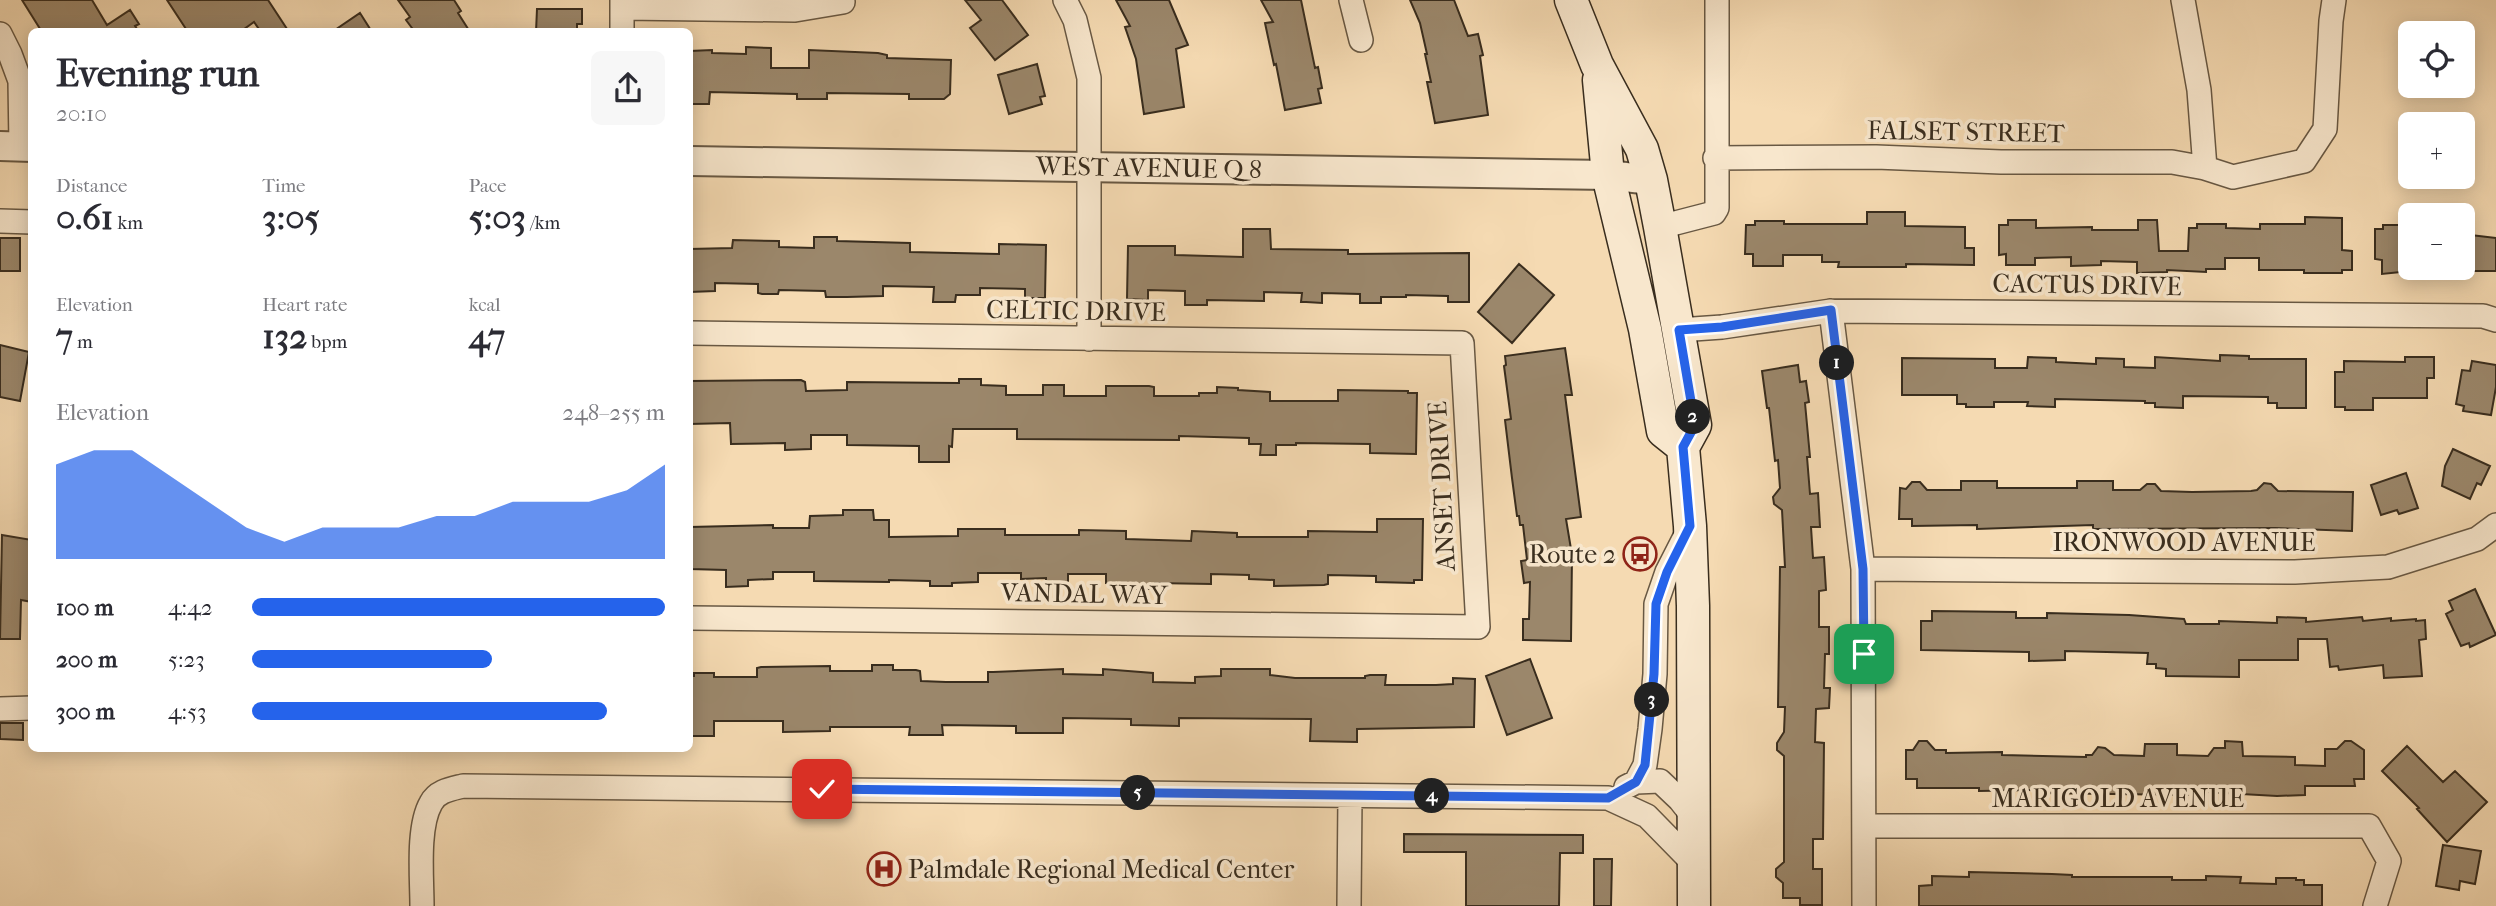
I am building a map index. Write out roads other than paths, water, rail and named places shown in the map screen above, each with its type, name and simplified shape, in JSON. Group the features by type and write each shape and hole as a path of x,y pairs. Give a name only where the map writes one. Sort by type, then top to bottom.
{"main road":[{"path":"1571,0 1597,65 1642,149 1660,226 1695,425 1683,447 1693,606 1694,906"},
{"path":"1597,65 1608,175 1646,329 1662,431 1683,447"}],"street":[{"path":"1065,0 1075,20 1089,78 1089,339"},
{"path":"1350,0 1361,40"},
{"path":"1660,226 1714,214 1717,208 1717,0"},
{"path":"2183,0 2199,90 2205,168"},
{"name":"FALSET STREET","path":"1716,159 1876,157 2001,162 2172,162 2233,177 2304,161 2325,129 2334,0"},
{"path":"622,28 622,4 795,10 843,2"},
{"path":"0,34 20,81 17,146"},
{"name":"WEST AVENUE Q 8","path":"693,161 1608,175 1651,180"},
{"path":"0,222 28,222"},
{"path":"1831,310 1863,569 1866,826 1864,906"},
{"name":"CACTUS DRIVE","path":"1679,330 1722,327 1831,310 2483,316 2496,320"},
{"name":"CELTIC DRIVE","path":"693,333 1462,343"},
{"name":"ANSET DRIVE","path":"1462,343 1478,626"},
{"name":"IRONWOOD AVENUE","path":"1863,569 2295,572 2388,567 2477,539 2496,525"},
{"path":"1636,782 1645,765 1650,729 1656,604 1667,572 1690,526"},
{"name":"VANDAL WAY","path":"693,618 1478,626"},
{"path":"0,709 28,708"},
{"path":"1608,798 1636,782 1660,781 1695,819"},
{"path":"422,906 423,824 431,802 443,791 463,786 1608,798 1647,816 1694,864"},
{"path":"1349,906 1350,796"},
{"name":"MARIGOLD AVENUE","path":"1866,826 2369,826 2389,861 2375,906"}],"place":[{"name":"Route 2","path":"1640,554"},
{"name":"Palmdale Regional Medical Center","path":"884,869"}]}
